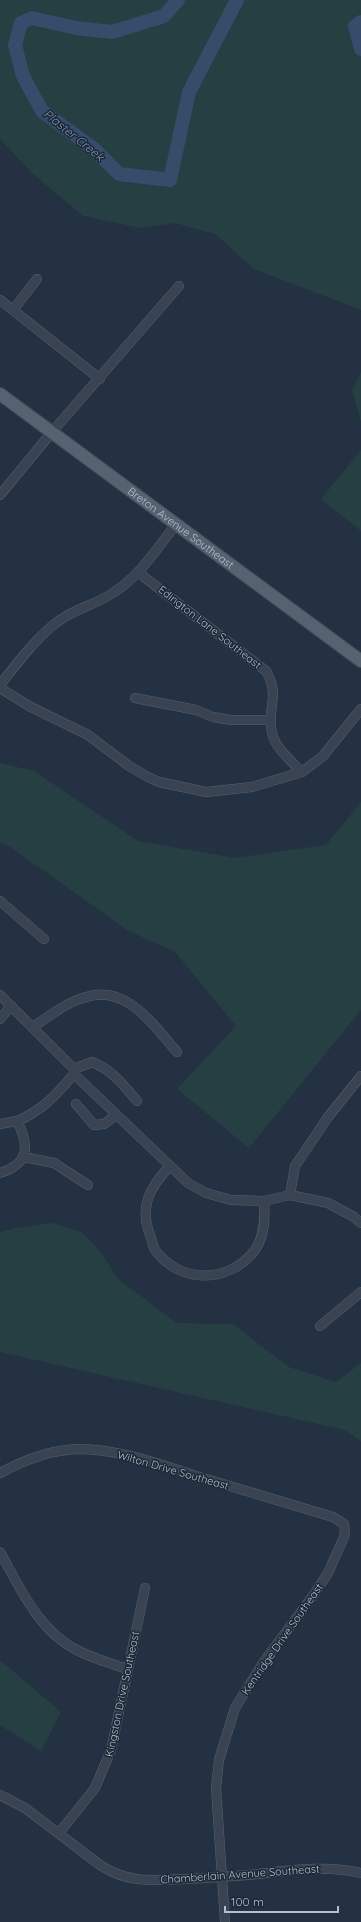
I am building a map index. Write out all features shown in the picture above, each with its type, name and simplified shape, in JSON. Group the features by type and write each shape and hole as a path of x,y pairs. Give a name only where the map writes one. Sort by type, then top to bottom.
{"main road":[{"name":"Breton Avenue Southeast","path":"0,394 361,661"}],"street":[{"path":"13,310 37,279"},
{"path":"0,495 52,432 100,379 179,286"},
{"path":"0,300 100,379"},
{"path":"176,524 140,571 123,587 107,597 67,615 52,625 40,637 0,687 29,706 88,735 129,766 160,782 206,792 252,787 302,772 323,756 361,709"},
{"name":"Edington Lane Southeast","path":"140,571 144,577 266,671 273,688 271,720 272,732 275,741 285,755 302,772"},
{"path":"135,698 196,710 213,717 231,720 271,720"},
{"path":"0,901 44,939"},
{"path":"33,1027 59,1010 87,996 101,994 114,995 127,1001 142,1013 177,1052"},
{"path":"0,995 33,1027 116,1115 169,1167 188,1183 206,1193 231,1200 264,1201 290,1195 328,1203 354,1217 361,1224"},
{"path":"0,1019 11,1006"},
{"path":"0,1124 17,1121 30,1116 53,1099 74,1072 92,1062 113,1073 137,1101"},
{"path":"290,1195 295,1166 328,1117 361,1076"},
{"path":"76,1104 94,1125 104,1124 116,1115"},
{"path":"0,1173 14,1168 24,1157 25,1145 23,1131 17,1121"},
{"path":"24,1157 54,1163 88,1185"},
{"path":"169,1167 157,1180 151,1191 145,1212 147,1228 155,1249 173,1266 191,1274 215,1276 238,1267 255,1250 262,1235 265,1220 264,1201"},
{"path":"320,1326 361,1292"},
{"name":"Wilton Drive Southeast","path":"0,1473 24,1460 44,1454 77,1449 109,1452 178,1470 333,1516 344,1524"},
{"name":"Kentridge Drive Southeast","path":"225,1922 223,1877 216,1808 217,1773 235,1708 263,1663 328,1573 344,1538 346,1531 344,1524"},
{"path":"0,1552 31,1607 45,1625 78,1651 127,1670"},
{"name":"Kingston Drive Southeast","path":"59,1833 95,1788 111,1750 145,1588"},
{"name":"Chamberlain Avenue Southeast","path":"0,1795 25,1808 112,1873 128,1879 144,1880 223,1877 326,1868 361,1873"}],"green space":[{"path":"0,0 361,0 361,310 254,269 215,234 175,223 141,228 83,216 33,174 0,139"},
{"path":"361,372 361,422 352,389"},
{"path":"361,450 361,531 321,499"},
{"path":"0,763 34,771 138,841 235,858 326,845 361,802 361,1010 249,1148 177,1089 236,1026 175,952 127,930 9,846 0,842"},
{"path":"53,1223 81,1232 101,1252 118,1279 177,1323 233,1324 289,1367 336,1382 361,1363 361,1441 345,1430 0,1352 0,1232 15,1228"},
{"path":"0,1660 61,1712 41,1751 0,1725"}],"waterway":[{"name":"Plaster Creek","path":"178,0 164,16 112,32 76,28 32,18 21,23 15,45 23,76 42,111 94,149 119,174 170,180 189,92 237,0"},
{"name":"Plaster Creek","path":"361,22 355,26 361,49"}]}
